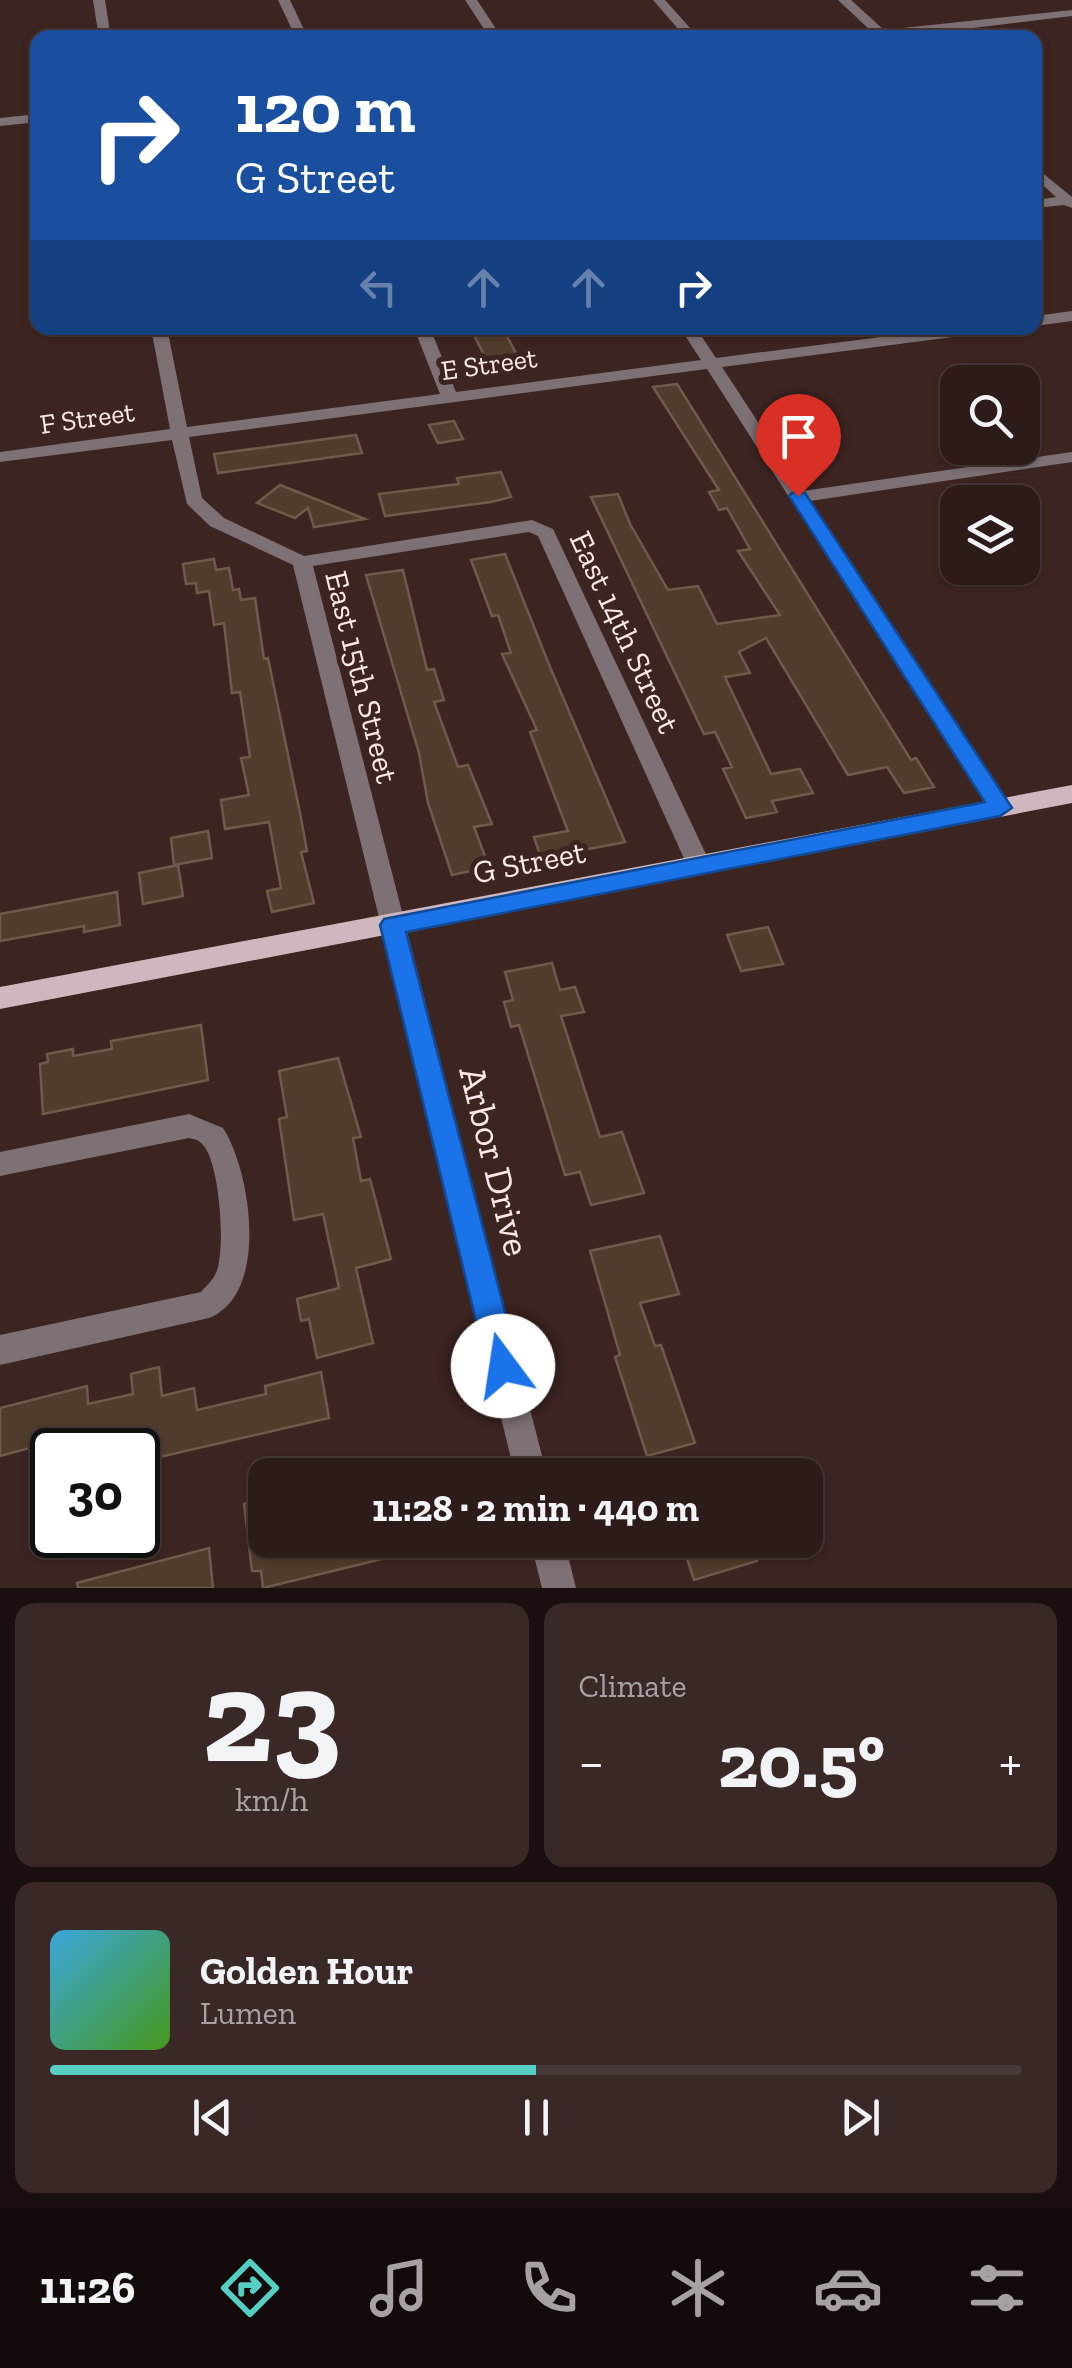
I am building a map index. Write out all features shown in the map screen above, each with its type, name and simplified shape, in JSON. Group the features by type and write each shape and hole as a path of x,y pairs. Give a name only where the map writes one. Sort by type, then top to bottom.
{"main road":[{"name":"G Street","path":"0,998 1072,794"}],"street":[{"path":"99,0 104,30"},
{"path":"284,0 298,30"},
{"path":"471,0 491,30"},
{"path":"659,0 686,30"},
{"path":"844,0 878,30"},
{"path":"1029,0 1072,30"},
{"path":"926,30 1072,13"},
{"path":"0,122 30,119"},
{"path":"1042,177 1070,202"},
{"path":"1042,204 1070,202"},
{"path":"1042,320 1072,316"},
{"name":"East 15th Street","path":"160,335 192,500 217,522 302,562 392,925"},
{"path":"425,335 450,397"},
{"path":"693,335 1000,808"},
{"name":"E Street","path":"180,433 928,335"},
{"name":"F Street","path":"0,457 180,433"},
{"path":"798,496 1070,460"},
{"name":"East 14th Street","path":"302,562 532,526 546,533 699,864"},
{"name":"Arbor Drive","path":"392,925 527,1458"},
{"path":"0,1164 189,1126 206,1130 217,1142 225,1162 235,1238 232,1270 210,1304 0,1350"},
{"path":"552,1558 559,1588"}],"building":[{"path":"474,335 506,335 525,370 494,375"},
{"path":"677,384 911,760 916,758 934,787 904,793 887,767 848,775 766,638 739,652 750,673 725,677 771,774 800,769 813,793 772,801 777,812 746,818 723,769 732,767 715,732 704,734 591,497 618,494 630,524 668,590 698,586 717,624 780,615 738,551 750,549 727,508 719,510 709,492 719,490 653,387"},
{"path":"454,421 463,439 438,443 429,425"},
{"path":"356,435 362,453 218,473 214,454"},
{"path":"501,472 511,497 385,516 379,494 459,484 457,478"},
{"path":"280,485 365,519 314,527 308,508 295,518 257,503"},
{"path":"505,554 625,842 541,858 534,837 568,831 530,732 537,730 502,654 511,653 498,615 492,616 471,560"},
{"path":"214,559 216,570 229,568 233,590 239,589 241,600 255,598 264,659 268,658 300,813 307,851 301,852 314,903 272,912 267,891 281,888 269,822 225,829 221,800 249,795 241,758 250,757 240,692 232,693 224,623 214,625 209,591 197,593 196,583 186,584 183,564"},
{"path":"403,570 427,670 434,669 444,700 434,702 458,767 468,765 492,824 474,827 489,867 452,875 428,803 419,753 366,575"},
{"path":"208,831 212,858 174,865 171,838"},
{"path":"178,865 183,896 143,904 139,873"},
{"path":"117,892 120,925 84,932 84,926 0,941 0,914"},
{"path":"768,927 783,964 741,971 727,935"},
{"path":"552,963 560,990 575,987 584,1012 561,1016 600,1137 622,1132 644,1193 591,1205 580,1172 565,1175 519,1025 511,1027 504,1002 513,1000 505,972"},
{"path":"201,1025 208,1080 43,1114 40,1064 48,1062 47,1054 73,1049 73,1056 112,1049 111,1041"},
{"path":"338,1058 361,1137 353,1138 361,1181 370,1179 391,1259 356,1268 373,1343 317,1358 309,1319 301,1321 297,1299 339,1288 323,1214 294,1220 279,1119 287,1117 279,1071"},
{"path":"660,1236 679,1294 640,1303 655,1346 661,1345 695,1443 647,1456 615,1357 620,1355 590,1251"},
{"path":"159,1367 162,1396 194,1388 197,1410 266,1394 265,1386 321,1372 329,1418 160,1457 160,1428 30,1428 30,1448 0,1456 0,1408 87,1386 88,1404 133,1394 131,1374"},
{"path":"248,1503 248,1538 244,1504"},
{"path":"209,1548 213,1588 78,1588 77,1583"},
{"path":"250,1558 382,1559 263,1588 261,1571 252,1571"},
{"path":"687,1558 757,1561 694,1580"}],"route":[{"path":"503,1366 392,925 1000,808 798,496"}]}
